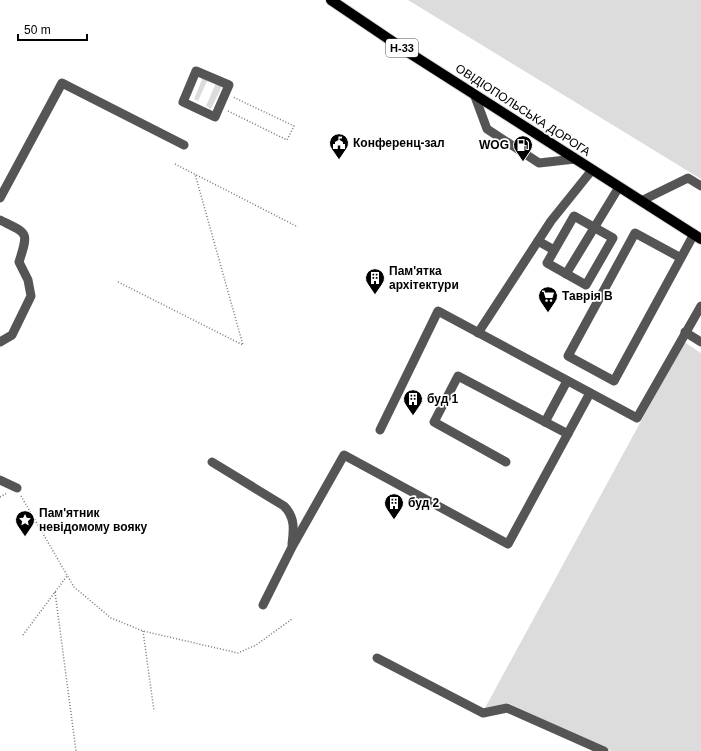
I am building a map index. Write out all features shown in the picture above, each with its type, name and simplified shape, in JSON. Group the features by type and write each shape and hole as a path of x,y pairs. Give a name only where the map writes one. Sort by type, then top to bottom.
{"main road":[{"name":"ОВІДІОПОЛЬСЬКА ДОРОГА","path":"331,0 697,237"}],"street":[{"path":"196,71 229,86 226,93 215,116 183,102 196,71"},
{"path":"0,198 62,83 184,145"},
{"path":"474,94 487,128 539,163 575,159"},
{"path":"478,332 550,221 592,170"},
{"path":"641,201 688,178 701,186"},
{"path":"566,274 618,187"},
{"path":"574,216 594,228 613,238 586,285 547,263 574,216"},
{"path":"0,220 23,232 25,236 26,241 19,262 28,280 31,296 12,335 0,342"},
{"path":"681,258 635,233 568,356 614,381 681,258 697,237"},
{"path":"538,240 554,250"},
{"path":"380,430 438,311 637,418 701,306"},
{"path":"685,332 701,342"},
{"path":"506,462 434,422 458,376 568,434"},
{"path":"545,422 567,380"},
{"path":"263,605 292,547 344,455 508,544 590,393"},
{"path":"212,462 284,506 292,518 294,527 292,547"},
{"path":"0,480 17,488"},
{"path":"377,658 483,713 506,708 604,751"}],"path":[{"path":"219,107 287,140 294,126 226,93"},
{"path":"175,164 298,227"},
{"path":"118,282 244,345 195,174"},
{"path":"17,488 74,587 111,618 143,630 238,653 256,645 292,619"},
{"path":"23,635 67,576"},
{"path":"55,592 76,751"},
{"path":"143,630 154,711"}],"shaded area":[{"path":"408,0 701,0 701,179"},
{"path":"203,77 208,79 198,101 194,99"},
{"path":"216,83 222,86 211,109 206,106"},
{"path":"684,342 701,353 701,751 612,751 508,703 485,708"}],"place":[{"name":"Конференц-зал","path":"339,160"},
{"name":"WOG","path":"523,162"},
{"name":"Пам'ятка архітектури","path":"375,295"},
{"name":"Таврія В","path":"548,313"},
{"name":"буд 1","path":"413,416"},
{"name":"буд 2","path":"394,520"},
{"name":"Пам'ятник невідомому вояку","path":"25,537"}]}
